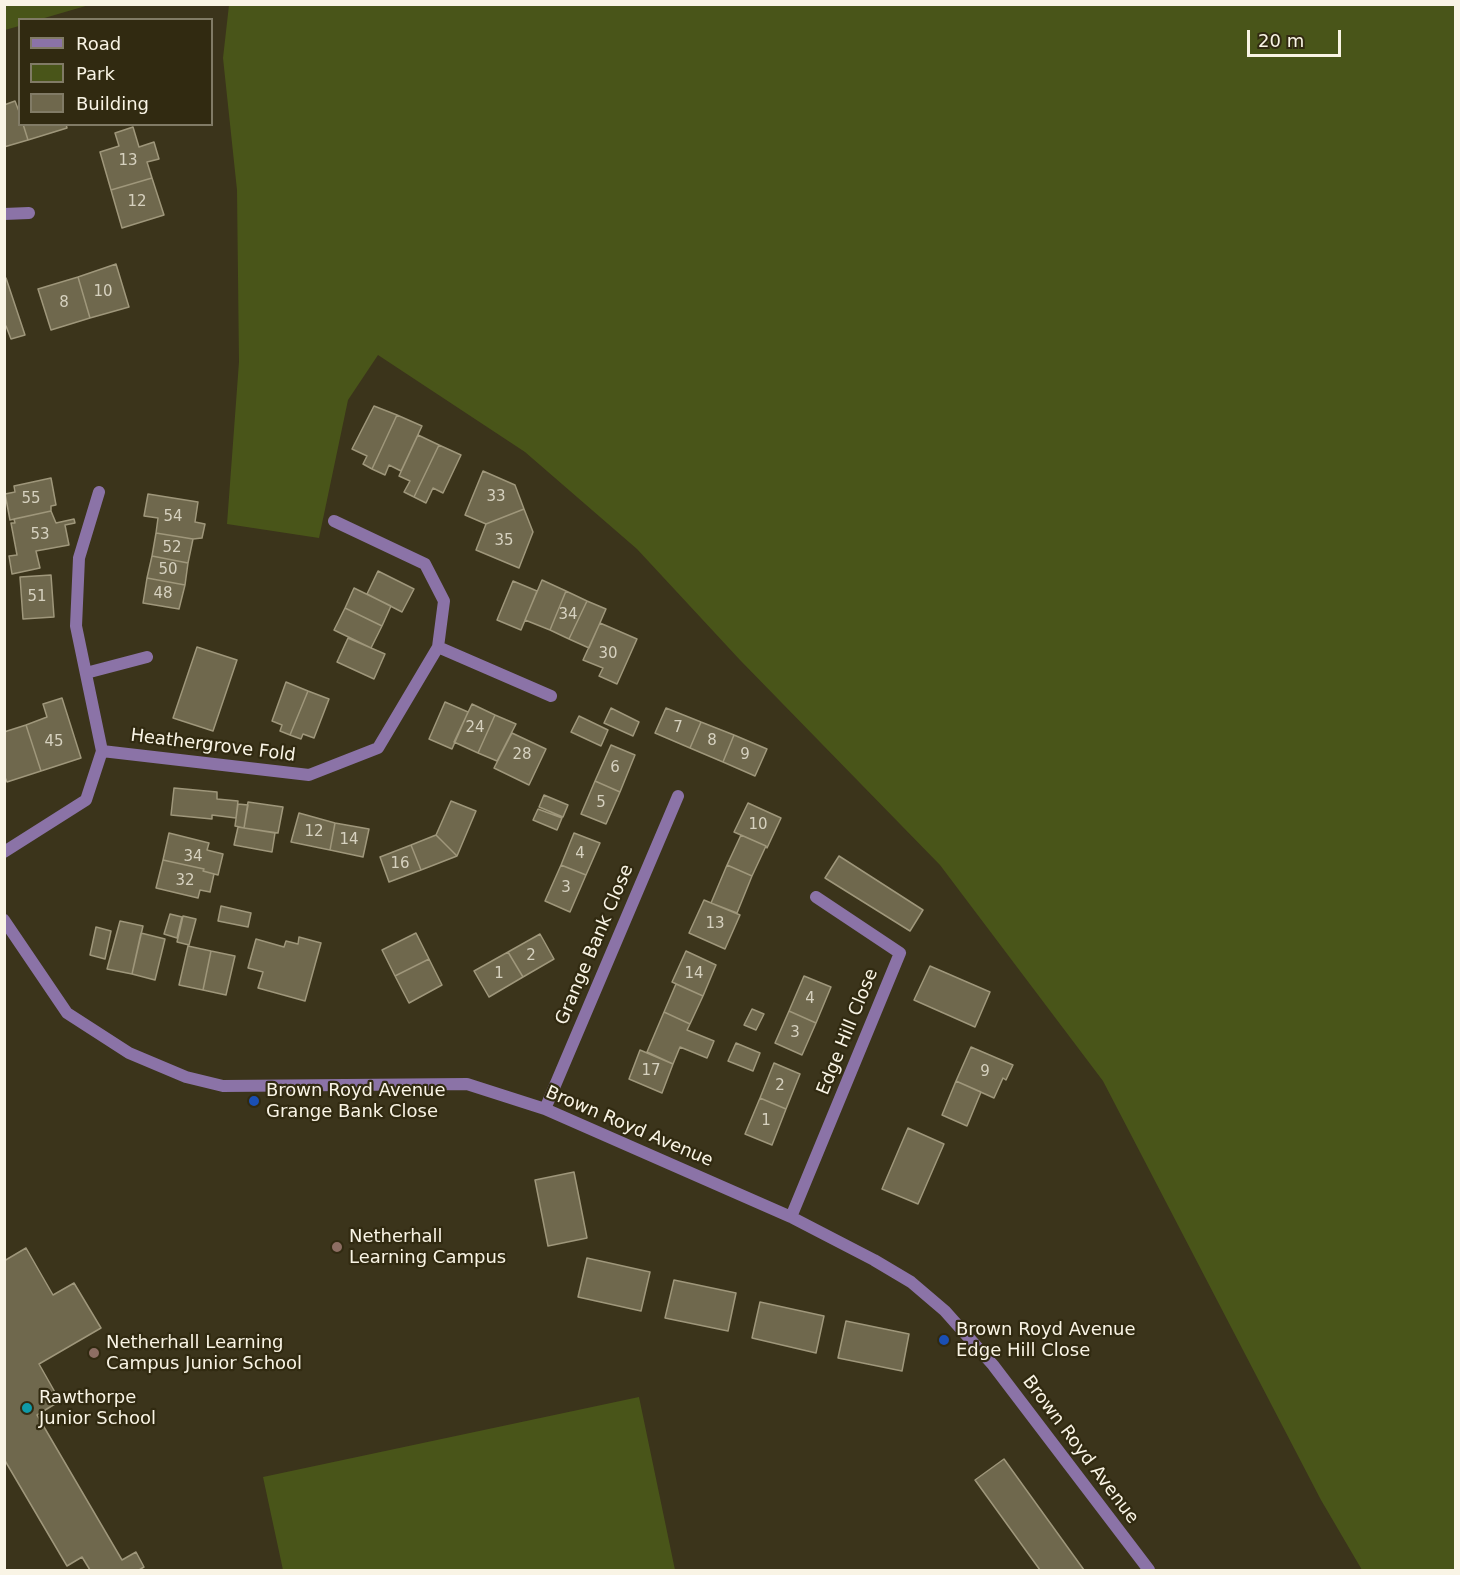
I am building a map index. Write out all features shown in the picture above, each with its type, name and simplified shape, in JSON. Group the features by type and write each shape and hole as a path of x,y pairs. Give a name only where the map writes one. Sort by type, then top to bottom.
{"street":[{"path":"4,214 29,213"},
{"path":"4,852 86,800 102,751 76,626 79,558 99,492"},
{"name":"Heathergrove Fold","path":"102,751 309,775 378,748 438,648 444,601 425,564 334,521"},
{"path":"438,648 551,696"},
{"path":"86,673 147,657"},
{"name":"Grange Bank Close","path":"545,1109 678,796"},
{"name":"Edge Hill Close","path":"791,1217 900,953 816,897"},
{"name":"Brown Royd Avenue","path":"4,921 67,1013 129,1053 186,1077 224,1086 466,1084 545,1109 791,1217 874,1260 911,1282 945,1311 993,1365 1149,1570"}],"green space":[{"path":"5,4 89,4 44,18 18,18 18,26 5,30"},
{"path":"229,5 1455,5 1455,1570 1362,1570 1321,1500 1103,1081 940,865 740,660 637,549 525,452 378,355 348,400 319,538 227,524 239,362 237,190 223,58"},
{"path":"639,1397 675,1570 283,1570 263,1477"}],"building":[{"path":"15,101 18,109 18,126 24,126 28,140 4,147 4,105"},
{"path":"24,126 66,126 67,128 28,140"},
{"path":"133,127 139,147 154,142 159,159 147,162 152,178 111,190 100,152 119,146 115,133"},
{"path":"152,178 164,215 122,228 111,190"},
{"path":"116,264 129,307 90,318 78,277"},
{"path":"78,277 90,318 51,330 38,289"},
{"path":"4,278 6,278 25,335 11,339 4,326"},
{"path":"374,406 397,415 372,469 363,464 367,456 352,449"},
{"path":"397,415 422,426 401,471 389,465 385,475 372,469"},
{"path":"418,435 439,445 414,497 404,492 410,481 399,476"},
{"path":"439,445 461,455 443,493 433,488 426,503 414,497"},
{"path":"483,471 515,485 524,509 486,524 465,515"},
{"path":"51,478 56,505 51,506 51,511 10,520 5,494 15,492 14,486"},
{"path":"148,494 198,502 195,522 205,524 202,538 193,539 156,533 158,518 144,516"},
{"path":"524,509 533,532 519,568 476,550 486,524"},
{"path":"51,511 56,523 74,519 75,523 65,525 69,545 36,551 40,568 12,574 9,556 17,555 11,523 15,523 14,519"},
{"path":"156,533 193,539 188,563 152,556"},
{"path":"152,556 188,563 185,585 147,578"},
{"path":"378,571 414,589 402,612 367,594"},
{"path":"51,575 54,617 23,619 20,577"},
{"path":"147,578 185,585 179,609 143,603"},
{"path":"542,580 566,591 550,630 525,620"},
{"path":"513,581 537,591 521,630 497,620"},
{"path":"354,588 391,606 382,626 345,608"},
{"path":"566,591 587,601 569,639 550,630"},
{"path":"587,601 606,609 589,648 569,639"},
{"path":"345,608 382,626 371,648 334,630"},
{"path":"600,623 637,639 617,684 599,676 603,668 583,660"},
{"path":"348,638 385,654 374,679 337,662"},
{"path":"197,647 237,660 213,731 173,718"},
{"path":"286,682 308,691 290,735 280,731 282,725 272,721"},
{"path":"308,691 329,699 314,738 303,734 301,739 290,735"},
{"path":"62,698 81,758 41,771 26,725 47,717 43,704"},
{"path":"445,702 468,712 452,749 429,739"},
{"path":"472,704 495,715 478,753 454,742"},
{"path":"611,708 639,722 633,736 604,723"},
{"path":"666,708 701,722 690,748 655,733"},
{"path":"495,715 516,724 497,761 478,753"},
{"path":"579,716 608,730 601,746 571,732"},
{"path":"701,722 734,735 723,762 690,748"},
{"path":"26,725 41,771 7,782 4,775 4,732"},
{"path":"512,733 546,749 529,785 494,768"},
{"path":"734,735 767,749 755,776 723,762"},
{"path":"611,745 635,755 620,792 595,781"},
{"path":"595,781 620,792 606,824 581,814"},
{"path":"174,788 217,792 217,799 238,801 236,818 212,815 212,819 171,815"},
{"path":"544,795 568,805 563,817 539,807"},
{"path":"451,801 476,811 457,856 436,835"},
{"path":"248,802 283,807 278,833 244,828"},
{"path":"748,803 781,818 767,848 734,832"},
{"path":"238,804 248,805 244,828 235,826"},
{"path":"538,809 562,818 557,830 533,820"},
{"path":"299,813 335,823 330,850 291,842"},
{"path":"335,823 369,829 363,857 330,850"},
{"path":"238,827 275,833 272,852 234,845"},
{"path":"169,833 209,843 207,850 223,854 218,875 203,871 204,869 163,860"},
{"path":"574,833 600,843 586,875 561,865"},
{"path":"436,835 457,856 421,870 411,845"},
{"path":"741,835 766,846 752,876 727,865"},
{"path":"411,845 421,870 389,882 380,857"},
{"path":"839,856 923,910 910,931 825,878"},
{"path":"163,860 204,869 203,871 214,874 210,892 200,890 198,898 156,888"},
{"path":"561,865 586,875 570,912 545,901"},
{"path":"727,865 752,876 737,913 711,903"},
{"path":"704,900 740,915 725,949 689,933"},
{"path":"221,906 251,913 248,927 218,921"},
{"path":"170,914 182,917 177,938 164,934"},
{"path":"183,916 196,919 189,945 177,942"},
{"path":"120,921 143,926 132,974 107,969"},
{"path":"96,927 111,931 105,959 90,955"},
{"path":"141,933 165,939 155,980 132,974"},
{"path":"416,933 429,959 395,976 382,950"},
{"path":"540,934 554,959 523,977 508,952"},
{"path":"299,937 321,943 305,1001 258,988 263,972 248,968 256,939 284,947 286,941 298,944"},
{"path":"188,946 211,951 203,990 179,985"},
{"path":"211,951 235,956 226,995 203,990"},
{"path":"686,951 716,965 703,996 672,982"},
{"path":"508,952 523,977 489,997 474,971"},
{"path":"429,959 442,985 409,1003 395,976"},
{"path":"930,966 990,992 975,1027 914,1000"},
{"path":"804,976 831,987 816,1023 789,1011"},
{"path":"676,984 703,996 690,1024 664,1012"},
{"path":"752,1009 764,1014 756,1030 744,1025"},
{"path":"789,1011 816,1023 802,1055 775,1043"},
{"path":"664,1012 690,1024 687,1030 714,1041 707,1058 680,1047 673,1064 647,1052"},
{"path":"736,1043 760,1053 753,1071 728,1061"},
{"path":"971,1047 1013,1065 1006,1080 1003,1078 994,1098 956,1081"},
{"path":"640,1050 673,1064 662,1093 629,1079"},
{"path":"774,1063 800,1074 786,1109 760,1098"},
{"path":"956,1081 981,1092 967,1126 942,1115"},
{"path":"760,1098 786,1109 772,1145 745,1134"},
{"path":"908,1128 944,1144 918,1204 882,1189"},
{"path":"574,1172 587,1238 548,1246 535,1180"},
{"name":"Rawthorpe Junior School","path":"26,1248 53,1295 74,1283 101,1328 39,1364 60,1401 37,1415 122,1560 136,1552 144,1567 139,1570 90,1570 82,1557 67,1566 4,1459 4,1261"},
{"path":"587,1258 650,1272 641,1311 578,1297"},
{"path":"674,1280 736,1293 728,1331 665,1318"},
{"path":"760,1302 824,1316 816,1353 752,1338"},
{"path":"846,1321 909,1334 902,1371 838,1358"},
{"path":"1004,1459 1084,1570 1040,1570 975,1480"}],"place":[{"name":"Brown Royd Avenue Grange Bank Close","path":"254,1101"},
{"name":"Netherhall Learning Campus","path":"337,1247"},
{"name":"Brown Royd Avenue Edge Hill Close","path":"944,1340"},
{"name":"Netherhall Learning Campus Junior School","path":"94,1353"},
{"name":"Rawthorpe Junior School","path":"27,1408"}]}
